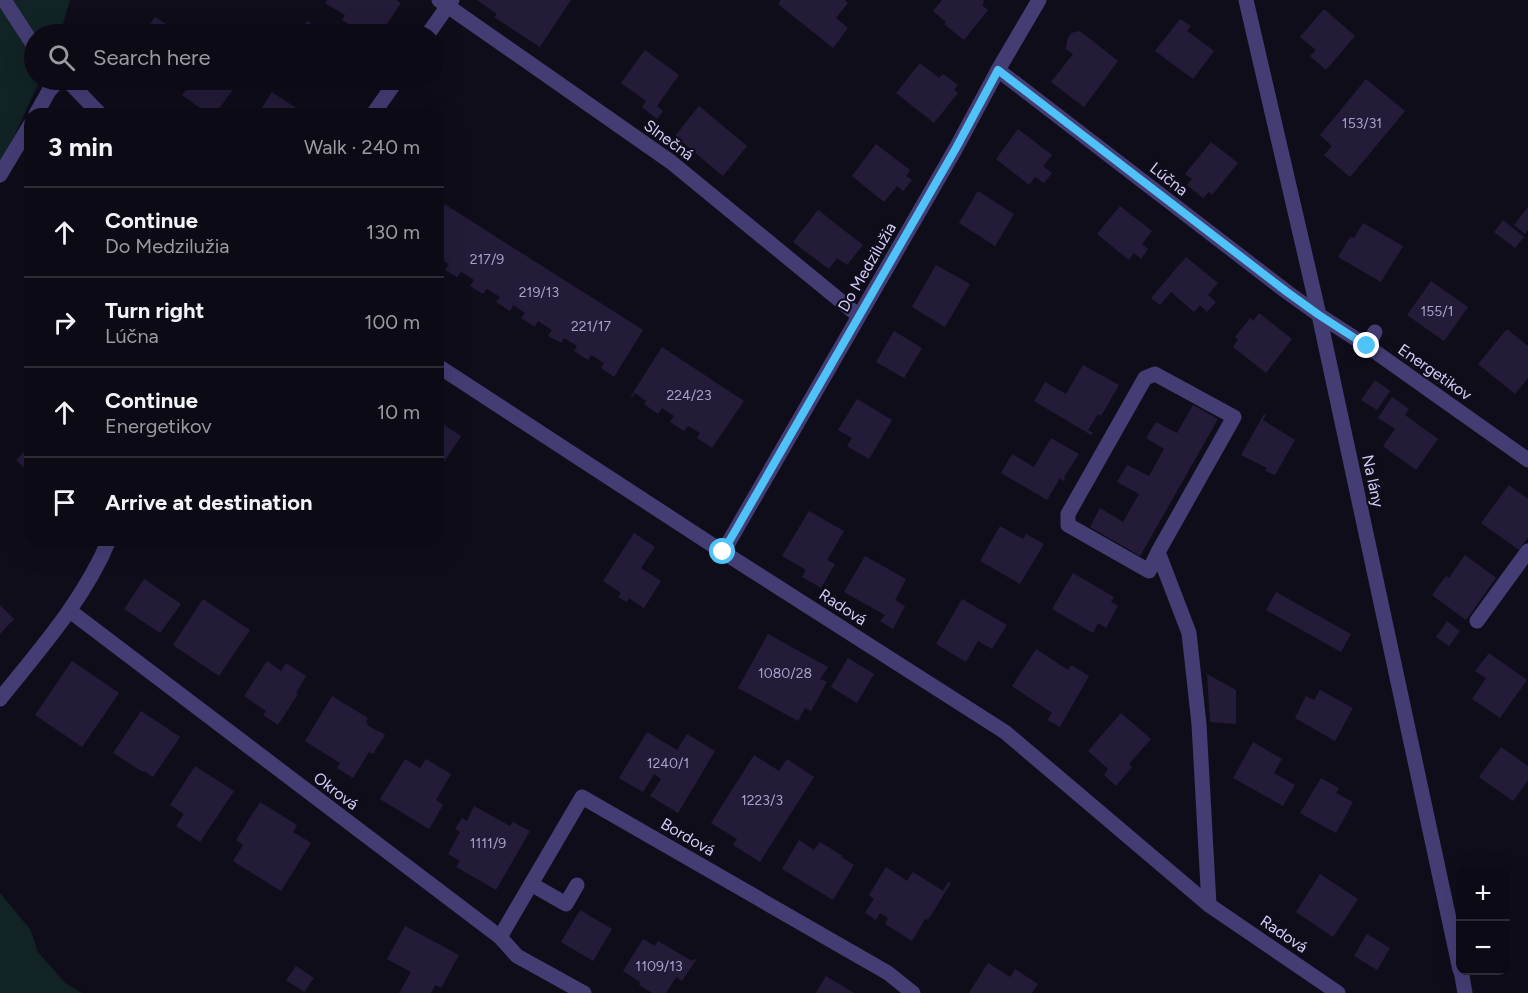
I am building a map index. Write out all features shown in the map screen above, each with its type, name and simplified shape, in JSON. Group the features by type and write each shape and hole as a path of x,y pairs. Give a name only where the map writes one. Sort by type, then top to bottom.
{"street":[{"path":"4,0 24,31"},
{"name":"Do Medzilužia","path":"723,552 1039,0"},
{"name":"Na lány","path":"1246,0 1319,315 1456,947"},
{"path":"434,24 446,2"},
{"name":"Slnečná","path":"446,2 671,162 859,316"},
{"name":"Lúčna","path":"998,70 1319,315"},
{"path":"40,108 51,90"},
{"path":"77,90 94,108"},
{"path":"377,108 390,90"},
{"path":"0,175 24,135"},
{"name":"Energetikov","path":"1319,315 1367,346 1528,460"},
{"path":"1367,346 1375,332"},
{"name":"Radová","path":"444,370 1005,732 1209,905 1338,993"},
{"path":"1155,374 1234,417 1158,552 1149,571 1068,525 1068,514 1145,378 1155,374"},
{"path":"0,699 70,611 107,546"},
{"path":"1477,621 1528,550"},
{"path":"1158,552 1189,633 1199,724 1209,905"},
{"name":"Okrová","path":"70,611 500,937 517,956 584,993"},
{"name":"Bordová","path":"500,937 582,797 888,973 913,993"},
{"path":"531,884 566,904 577,885"},
{"name":"Na lány","path":"1462,975 1465,993"}],"shaded area":[{"path":"0,0 70,0 63,24 24,24 24,90 35,90 27,108 24,108 24,115 0,167"},
{"path":"0,893 30,929 38,952 65,983 82,993 0,993"}],"building":[{"path":"327,0 396,0 401,3 387,24 348,24 342,20 345,15 325,3"},
{"path":"477,0 571,0 540,47 494,17 497,14"},
{"path":"781,0 845,0 848,3 836,18 848,28 833,48 778,4"},
{"path":"942,0 983,0 982,5 988,10 964,40 944,24 946,22 933,11"},
{"path":"1324,9 1355,36 1326,70 1310,56 1316,50 1300,37"},
{"path":"155,17 166,24 150,24"},
{"path":"1180,19 1191,26 1187,31 1214,51 1193,79 1155,51"},
{"path":"1080,31 1118,61 1084,107 1051,82 1073,54 1066,49 1067,40 1071,33"},
{"path":"645,50 679,75 657,106 663,111 657,119 642,107 646,101 621,83"},
{"path":"920,63 939,78 943,74 958,85 954,90 958,93 934,123 896,93"},
{"path":"1366,79 1405,111 1350,177 1324,155 1332,146 1320,135"},
{"path":"186,90 233,90 219,108 200,108 182,95"},
{"path":"272,92 296,108 262,108"},
{"path":"699,106 747,146 723,176 675,136"},
{"path":"1018,129 1052,155 1043,166 1052,173 1044,183 1035,177 1029,185 996,159"},
{"path":"1211,142 1238,163 1212,195 1209,192 1203,198 1187,185 1192,179 1185,174"},
{"path":"876,144 910,170 906,176 912,180 903,191 897,186 884,202 852,176"},
{"path":"978,191 1014,214 995,246 959,223"},
{"path":"444,204 643,330 614,377 601,368 604,363 591,355 588,360 574,351 577,346 564,338 561,343 548,336 552,330 538,321 535,327 521,318 525,313 513,305 510,311 496,302 500,297 487,289 483,294 470,286 474,280 461,272 457,277 445,270 449,264 444,261"},
{"path":"1120,206 1152,231 1142,244 1148,249 1141,259 1134,253 1129,260 1097,234"},
{"path":"1528,207 1528,230 1525,234 1514,225"},
{"path":"818,210 863,245 847,265 837,258 829,269 793,242"},
{"path":"1503,220 1524,237 1515,248 1494,232"},
{"path":"1363,223 1403,246 1381,282 1338,257 1350,237 1354,238"},
{"path":"1186,257 1218,283 1208,295 1216,302 1207,312 1200,305 1194,312 1171,292 1160,305 1151,298"},
{"path":"936,265 970,284 945,327 912,307"},
{"path":"1431,281 1468,307 1444,341 1407,315"},
{"path":"1259,313 1292,339 1266,373 1233,347 1238,340 1235,337 1250,318 1253,321"},
{"path":"1507,329 1528,346 1528,378 1515,394 1478,364"},
{"path":"894,331 922,348 904,378 876,362"},
{"path":"662,347 744,401 712,448 697,438 700,433 688,426 684,431 670,422 674,416 662,408 658,414 644,404 646,401 635,393 631,396"},
{"path":"1083,365 1119,385 1101,416 1098,414 1088,430 1093,433 1091,435 1034,401 1045,382 1066,394"},
{"path":"1375,380 1390,391 1377,410 1361,400"},
{"path":"1392,397 1409,409 1405,415 1438,439 1416,470 1383,446 1395,429 1378,418"},
{"path":"857,399 892,420 869,459 847,446 852,438 838,430"},
{"path":"1193,405 1218,419 1140,556 1090,527 1100,508 1123,522 1139,494 1117,482 1127,465 1149,476 1164,449 1146,438 1156,422 1177,433"},
{"path":"1264,414 1266,415 1263,420 1295,440 1275,475 1265,471 1267,468 1241,455"},
{"path":"444,425 461,436 444,462"},
{"path":"1051,438 1079,454 1064,477 1064,481 1060,478 1047,500 1001,473 1012,454 1034,467"},
{"path":"24,452 24,467 16,460"},
{"path":"1509,485 1528,499 1528,537 1519,550 1481,523"},
{"path":"809,511 844,531 827,560 835,564 821,588 802,577 806,570 782,556"},
{"path":"1000,526 1023,539 1026,534 1044,544 1020,584 980,561"},
{"path":"634,533 655,547 641,568 661,581 644,608 629,598 627,602 618,597 621,593 603,581"},
{"path":"1465,555 1496,578 1466,620 1432,595 1446,576 1449,578"},
{"path":"865,556 906,579 895,600 905,606 893,629 880,621 885,615 844,592"},
{"path":"1073,573 1114,597 1111,602 1118,606 1106,628 1098,623 1093,633 1052,609"},
{"path":"144,579 181,604 160,633 124,609"},
{"path":"1276,592 1351,634 1341,652 1266,610"},
{"path":"203,599 250,630 219,676 173,645"},
{"path":"962,599 1007,625 992,649 978,641 966,662 936,644"},
{"path":"0,605 14,619 0,634"},
{"path":"1447,621 1460,631 1449,646 1436,637"},
{"path":"768,634 828,667 820,679 827,682 811,711 805,708 798,721 738,688"},
{"path":"1036,649 1068,670 1071,665 1089,676 1060,727 1047,720 1052,713 1012,686"},
{"path":"1489,653 1527,680 1500,718 1472,699 1486,678 1475,671"},
{"path":"848,658 874,674 857,703 831,687"},
{"path":"72,661 119,693 82,747 35,715"},
{"path":"267,661 281,671 286,663 306,676 296,693 298,694 278,725 263,715 266,711 244,696"},
{"path":"1207,674 1236,690 1236,724 1210,722"},
{"path":"1320,690 1353,708 1335,741 1295,718 1306,696 1314,700"},
{"path":"332,696 368,718 367,725 385,735 373,754 369,752 353,778 337,768 340,763 305,741"},
{"path":"141,711 180,737 153,777 113,753"},
{"path":"1121,713 1151,739 1129,764 1132,767 1116,786 1104,775 1108,769 1088,751"},
{"path":"647,732 677,750 687,734 715,751 678,813 650,796 661,779 654,774 643,792 619,778"},
{"path":"1253,742 1282,759 1274,773 1295,785 1283,806 1233,778"},
{"path":"1501,747 1528,766 1528,780 1513,801 1479,777"},
{"path":"754,755 779,771 787,759 814,777 760,862 733,845 737,839 711,823"},
{"path":"405,759 420,768 426,759 451,774 436,800 443,805 429,829 380,799"},
{"path":"195,766 234,791 200,842 176,826 184,814 170,805"},
{"path":"1321,778 1339,788 1336,793 1353,802 1336,833 1300,813"},
{"path":"260,802 297,825 293,832 311,843 281,891 233,861 243,845 236,840"},
{"path":"474,806 510,826 513,822 530,831 496,890 456,867 460,861 448,854 460,832 455,829 462,818 467,821"},
{"path":"799,840 814,850 820,842 854,865 833,900 782,869"},
{"path":"886,867 907,881 913,872 943,891 948,882 951,883 912,941 885,924 888,918 880,913 876,920 865,913 874,899 869,895"},
{"path":"1320,874 1358,899 1333,937 1296,912"},
{"path":"580,910 612,929 593,961 561,942"},
{"path":"405,926 459,955 441,988 435,985 431,993 399,993 411,972 387,959"},
{"path":"1367,934 1390,948 1377,970 1354,956"},
{"path":"643,939 655,946 658,941 692,961 696,960 682,981 676,977 666,993 652,993 623,971"},
{"path":"988,963 1010,977 1015,969 1038,984 1032,993 969,993"},
{"path":"296,966 314,978 304,992 286,980"},
{"path":"826,976 854,993 816,993"}],"route":[{"path":"723,552 956,148 998,70 1287,292 1367,346"}]}
